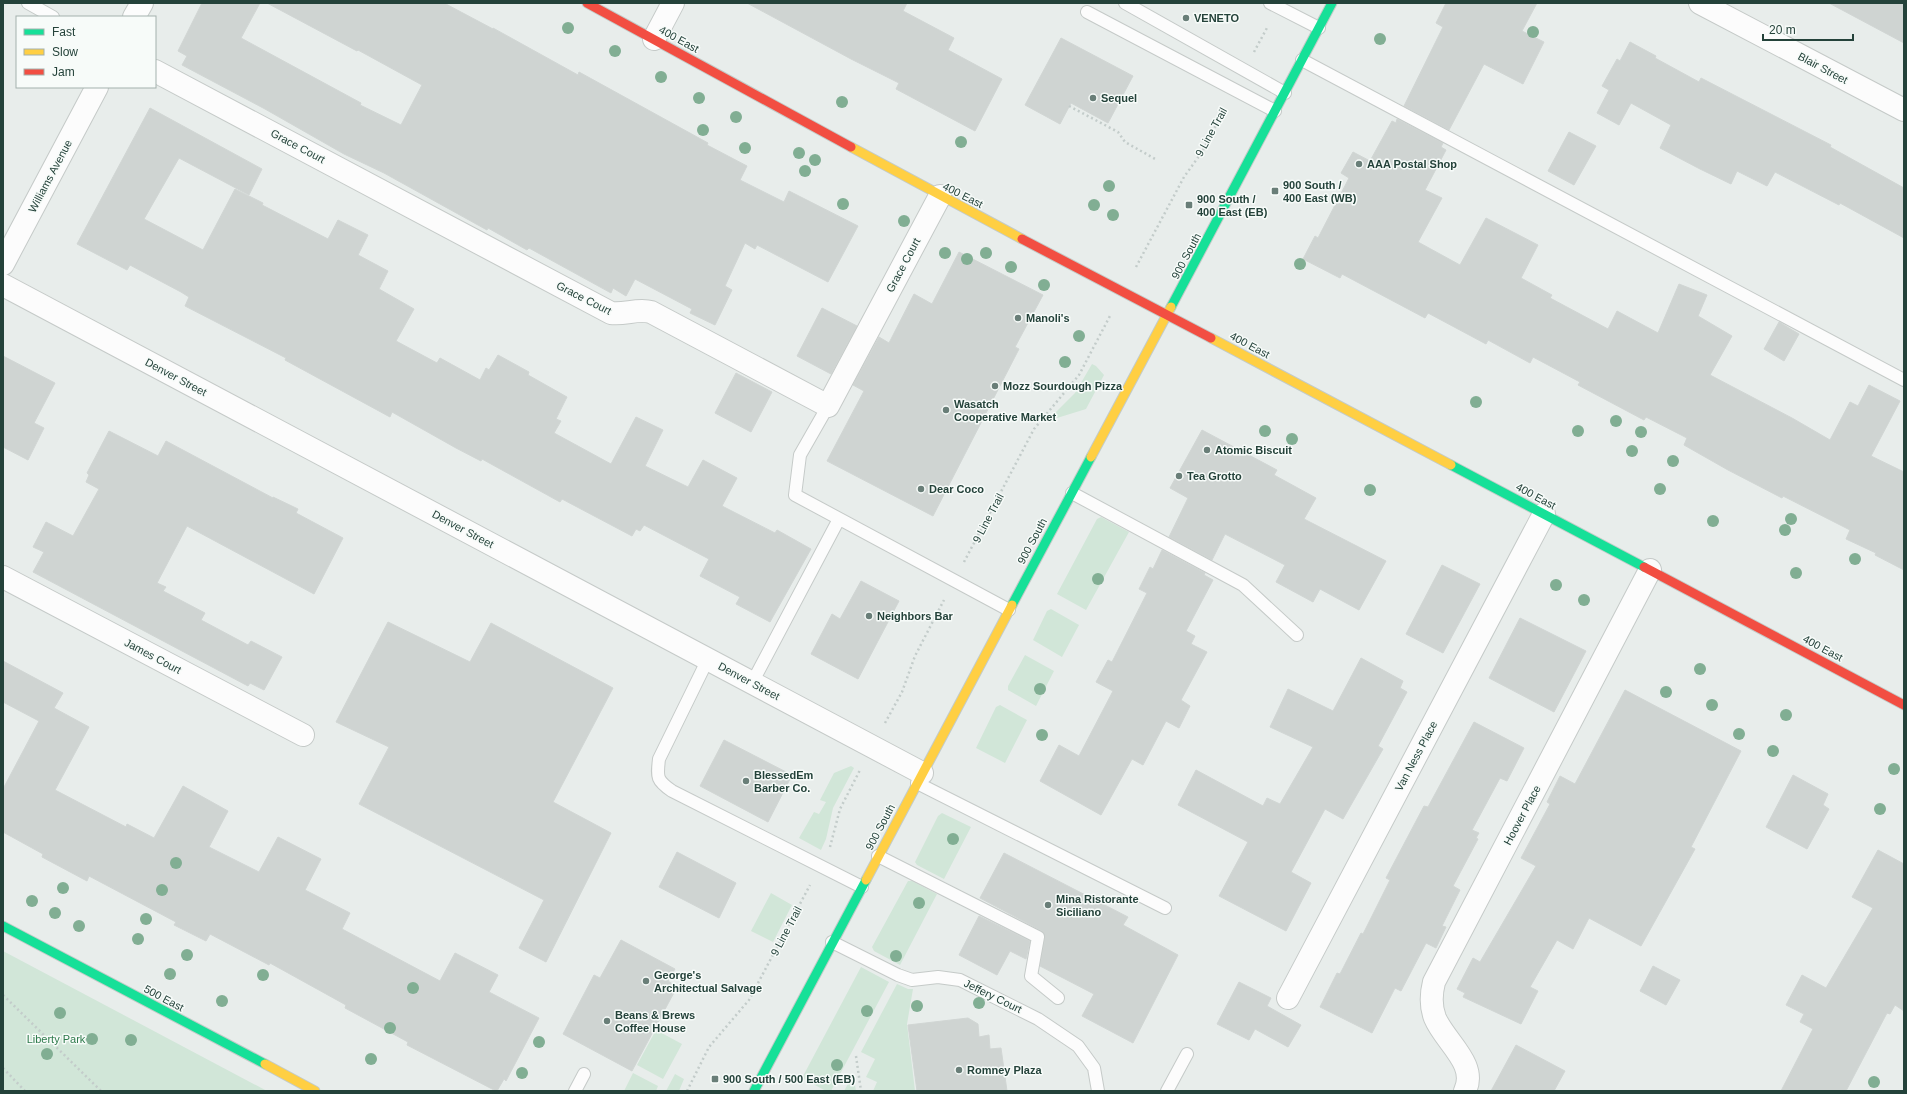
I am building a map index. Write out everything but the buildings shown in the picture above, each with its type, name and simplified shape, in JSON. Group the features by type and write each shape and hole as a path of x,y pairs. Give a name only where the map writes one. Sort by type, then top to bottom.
{"street":[{"path":"135,16 142,3"},
{"name":"400 East","path":"586,3 940,196 1168,314 1904,704"},
{"path":"654,39 673,3"},
{"name":"900 South","path":"754,1091 1332,3"},
{"name":"Blair Street","path":"1700,3 1904,110"},
{"name":"Grace Court","path":"156,71 611,313 621,315 643,310 651,312 828,406 940,196"},
{"name":"Williams Avenue","path":"3,264 96,88"},
{"name":"Denver Street","path":"3,285 708,659 920,778"},
{"name":"Van Ness Place","path":"1288,998 1544,514"},
{"name":"Hoover Place","path":"1465,1091 1469,1082 1468,1071 1435,1018 1431,999 1434,982 1650,570"},
{"name":"James Court","path":"3,577 303,735"},
{"name":"500 East","path":"3,926 314,1091"}],"lane":[{"path":"28,3 51,16"},
{"path":"1125,3 1284,94"},
{"path":"1274,5 1319,28"},
{"path":"1087,12 1275,111"},
{"path":"1302,60 1904,380"},
{"path":"828,406 800,455 795,495 1009,610"},
{"path":"1072,493 1243,585 1297,636"},
{"path":"752,683 839,519"},
{"path":"708,659 659,759 657,775 661,784 672,791 862,887"},
{"path":"920,778 1165,908"},
{"path":"878,856 1038,937 1031,976 1058,998"},
{"name":"Jeffery Court","path":"832,942 898,975 912,980 938,978 960,980 1038,1019 1078,1046 1094,1068 1098,1091"},
{"path":"1167,1091 1187,1054"},
{"path":"575,1091 584,1074"}],"path":[{"path":"1244,71 1274,5"},
{"name":"9 Line Trail","path":"1140,260 1184,177 1202,152 1234,90"},
{"path":"1069,106 1118,132 1125,142 1157,160"},
{"name":"9 Line Trail","path":"884,727 902,692 915,656 1034,429 1079,375 1108,319"},
{"name":"9 Line Trail","path":"687,1091 709,1047 749,1000 831,846 840,809 862,767"},
{"path":"3,995 101,1091"},
{"path":"856,1056 860,1091"},
{"path":"3,1068 25,1091"}],"green space":[{"path":"1092,364 1096,366 1104,375 1086,409 1057,418 1052,416 1075,393"},
{"path":"1101,517 1129,532 1086,610 1057,594 1097,519"},
{"path":"1051,609 1079,625 1062,657 1033,640 1047,611"},
{"path":"1025,655 1054,671 1036,706 1008,690 1008,686"},
{"path":"1000,705 1027,720 1005,763 976,748 996,707"},
{"path":"851,766 854,768 833,808 826,839 821,850 799,838 814,812 819,814 826,802 820,800 834,773"},
{"path":"942,813 971,827 944,879 917,865 915,862 938,816"},
{"path":"908,881 912,881 937,894 900,965 874,951 872,947"},
{"path":"771,893 792,905 773,942 751,931"},
{"name":"Liberty Park","path":"3,951 267,1091 3,1091"},
{"path":"861,967 889,982 831,1091 826,1091 802,1078"},
{"path":"897,984 908,989 913,989 907,1024 915,1091 873,1091 877,1082 866,1077 875,1059 861,1052"},
{"path":"656,1030 682,1044 663,1079 637,1065"},
{"path":"633,1073 658,1086 656,1091 624,1091"},
{"path":"675,1074 684,1079 679,1091 666,1091"},
{"path":"849,1082 855,1085 856,1091 844,1091"}],"traffic: fast":[{"path":"1171,307 1332,3"},
{"path":"1012,605 1091,457"},
{"path":"1451,465 1644,567"},
{"path":"754,1091 866,880"},
{"path":"3,926 265,1064"}],"traffic: slow":[{"path":"851,147 1022,239"},
{"path":"1091,457 1171,307"},
{"path":"1211,338 1451,465"},
{"path":"866,880 1012,605"},
{"path":"265,1064 315,1091"}],"traffic: jam":[{"path":"587,3 851,147"},
{"path":"1022,239 1211,338"},
{"path":"1644,567 1904,705"}],"place":[{"name":"VENETO","path":"1186,18"},
{"name":"Sequel","path":"1093,98"},
{"name":"AAA Postal Shop","path":"1359,164"},
{"name":"900 South / 400 East (WB)","path":"1275,191"},
{"name":"900 South / 400 East (EB)","path":"1189,205"},
{"name":"Manoli's","path":"1018,318"},
{"name":"Mozz Sourdough Pizza","path":"995,386"},
{"name":"Wasatch Cooperative Market","path":"946,410"},
{"name":"Atomic Biscuit","path":"1207,450"},
{"name":"Tea Grotto","path":"1179,476"},
{"name":"Dear Coco","path":"921,489"},
{"name":"Neighbors Bar","path":"869,616"},
{"name":"BlessedEm Barber Co.","path":"746,781"},
{"name":"Mina Ristorante Siciliano","path":"1048,905"},
{"name":"George's Architectual Salvage","path":"646,981"},
{"name":"Beans & Brews Coffee House","path":"607,1021"},
{"name":"Romney Plaza","path":"959,1070"},
{"name":"900 South / 500 East (EB)","path":"715,1079"}]}
